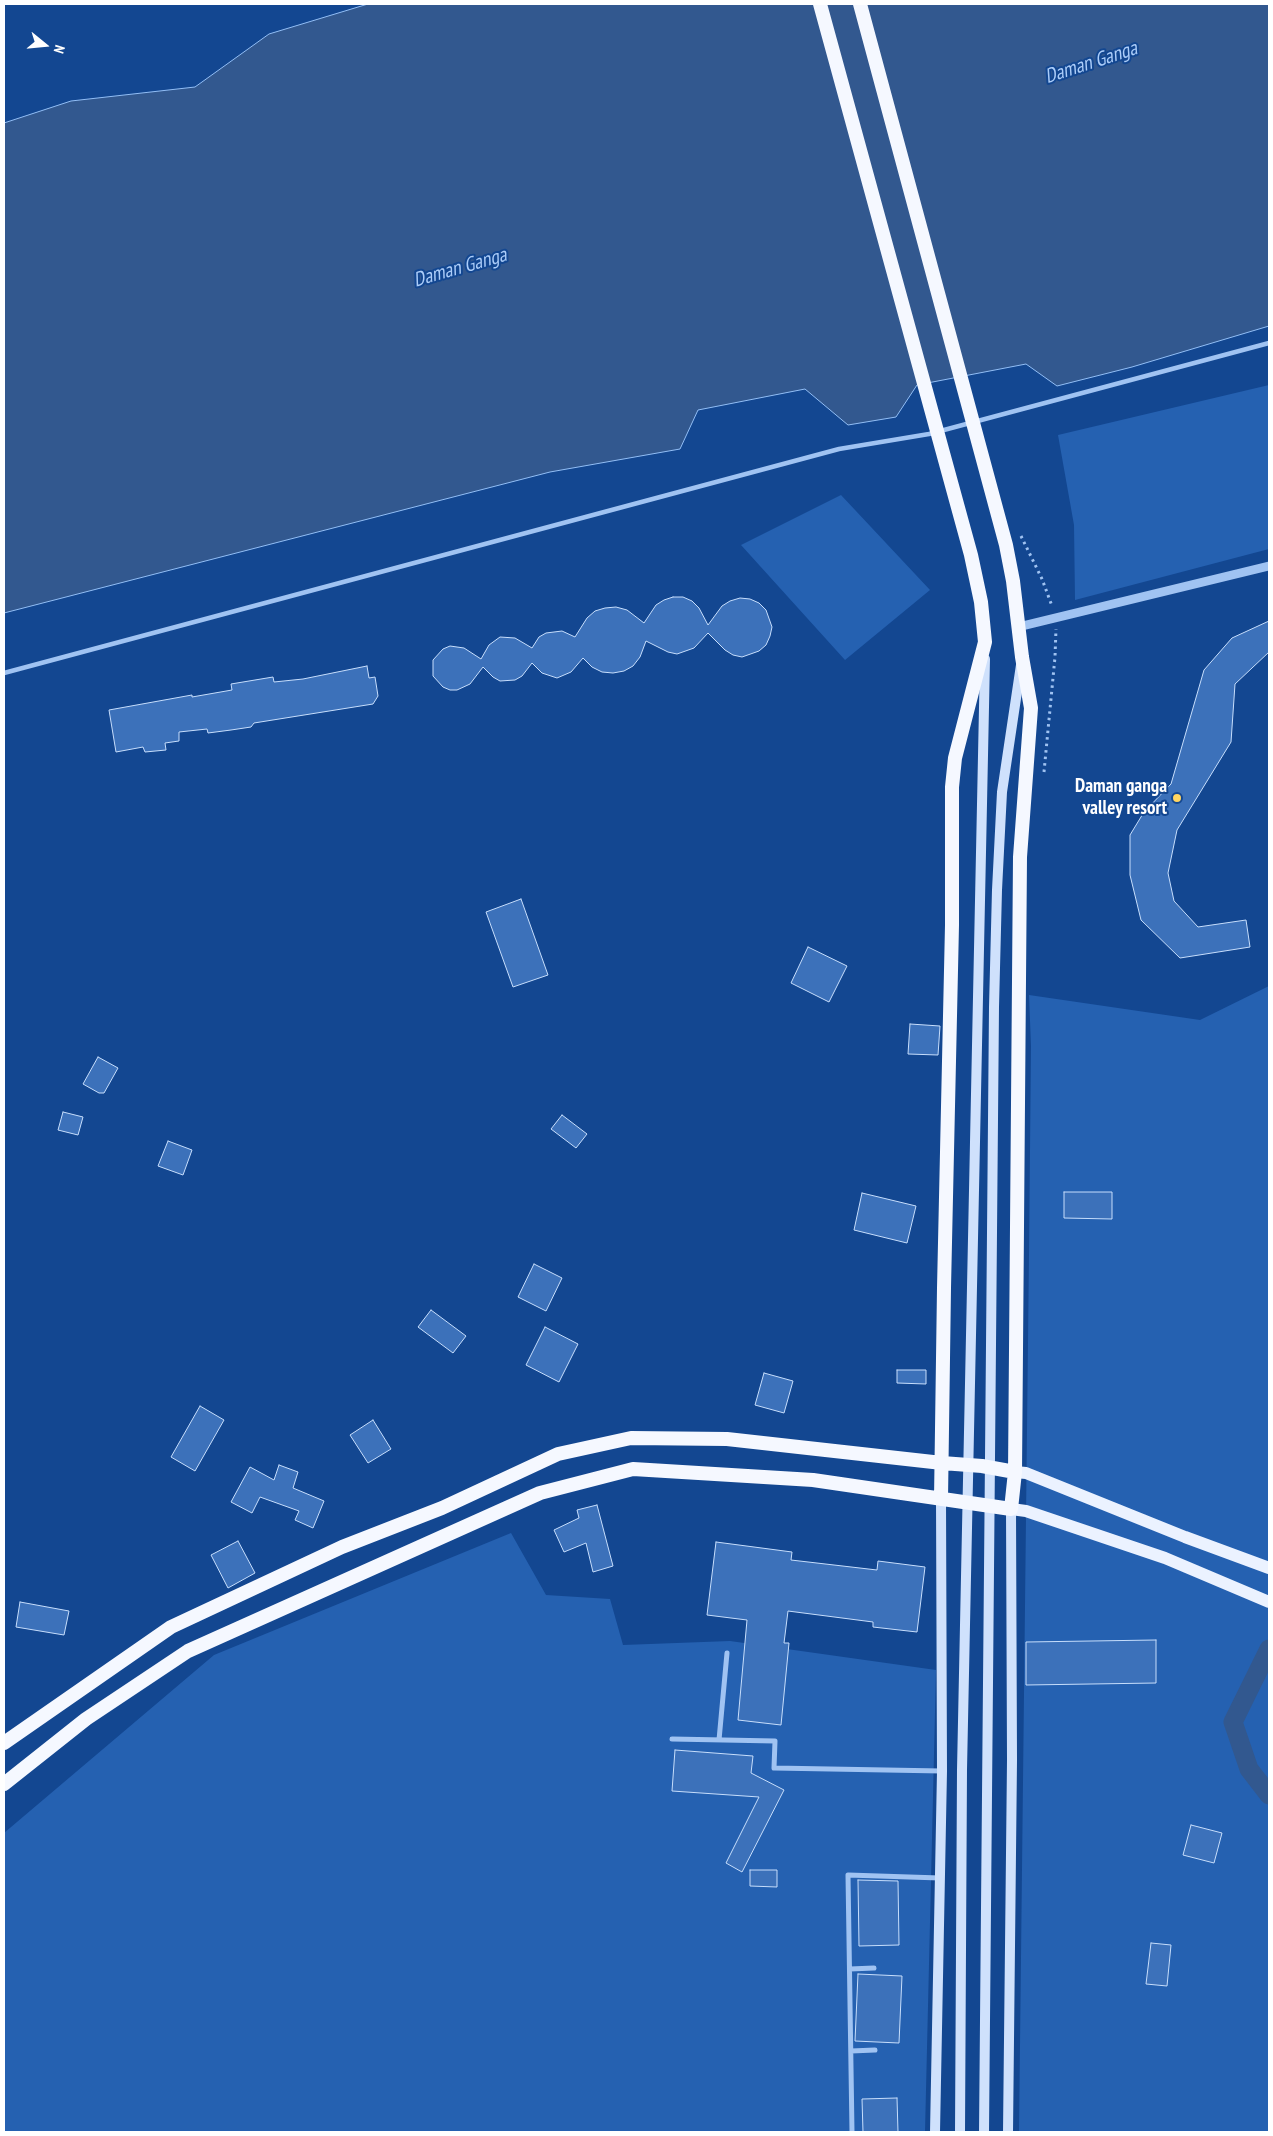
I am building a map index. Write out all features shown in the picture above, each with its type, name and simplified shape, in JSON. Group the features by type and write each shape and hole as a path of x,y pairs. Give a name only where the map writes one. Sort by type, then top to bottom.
{"highway":[{"path":"820,4 970,555 981,602 985,642 955,758 952,787 952,924 944,1288 942,1500"},
{"path":"4,1784 86,1719 188,1651 540,1492 633,1469 814,1480 1011,1509 1015,1472 1020,857 1031,708 1006,545 860,4"},
{"path":"4,1742 171,1627 342,1547 442,1508 558,1454 631,1438 727,1439 982,1466 1015,1472"}],"main road":[{"path":"960,2132 965,1612 985,642"},
{"path":"984,2132 994,1007 997,890 1002,792 1022,657"},
{"path":"1015,1472 1026,1473 1185,1537 1269,1568"},
{"path":"935,2132 942,1772 942,1500"},
{"path":"1008,2132 1012,1760 1011,1509 1026,1511 1165,1558 1269,1602"}],"street":[{"path":"4,673 830,451 929,434 1269,343"},
{"path":"1018,627 1269,566"},
{"path":"719,1740 727,1653"},
{"path":"672,1738 775,1741 774,1768 942,1772"},
{"path":"852,2132 848,1875 940,1878"},
{"path":"850,1969 874,1968"},
{"path":"851,2051 875,2050"}],"path":[{"path":"1022,538 1042,579"}],"shaded area":[{"path":"1269,385 1269,549 1075,600 1074,525 1058,435"},
{"path":"841,495 930,590 845,660 741,545"},
{"path":"1269,986 1269,2132 1019,2132 1031,1046 1029,995 1200,1020"},
{"path":"511,1533 546,1595 610,1599 623,1645 730,1641 936,1670 925,2132 4,2132 4,1833 214,1655"}],"water":[{"name":"Daman Ganga","path":"368,4 1269,4 1269,326 1132,367 1057,386 1026,364 917,385 896,417 848,425 805,389 698,410 680,449 550,472 4,613 4,123 71,101 195,87 269,34"}],"building":[{"path":"673,597 683,597 692,601 699,608 708,625 722,606 730,601 740,598 750,599 759,603 766,610 772,627 766,645 759,651 742,657 733,655 725,650 708,633 694,648 677,654 668,652 646,641 640,657 633,666 624,671 613,673 602,672 592,667 583,658 571,672 557,678 542,673 532,663 522,676 515,680 500,681 483,667 470,684 457,690 443,687 433,676 433,660 443,649 450,646 464,648 481,659 489,645 500,637 515,638 532,648 539,637 546,633 562,631 575,637 587,618 595,611 605,608 616,607 627,610 644,623 656,605"},
{"name":"Daman ganga valley resort","path":"1269,621 1269,652 1235,684 1231,742 1177,830 1168,873 1174,901 1198,927 1246,920 1250,947 1180,958 1141,920 1130,875 1130,835 1144,812 1171,784 1204,670 1232,638"},
{"path":"367,666 369,678 375,677 378,696 373,704 254,723 251,727 231,730 208,733 207,729 179,732 179,741 165,743 166,750 145,752 143,747 116,752 109,710 232,690 231,684 273,677 274,682 303,679"},
{"path":"521,899 548,975 513,987 486,912"},
{"path":"808,947 847,966 829,1002 791,983"},
{"path":"910,1024 940,1026 938,1055 908,1054"},
{"path":"98,1057 118,1068 104,1093 99,1093 83,1084"},
{"path":"63,1112 83,1117 78,1135 58,1130"},
{"path":"562,1115 587,1134 576,1148 551,1129"},
{"path":"168,1141 192,1150 183,1175 158,1166"},
{"path":"1064,1192 1112,1192 1112,1219 1064,1218"},
{"path":"862,1193 916,1206 907,1243 854,1230"},
{"path":"534,1264 562,1278 546,1311 518,1297"},
{"path":"431,1310 466,1336 453,1353 418,1327"},
{"path":"545,1327 578,1344 559,1382 526,1365"},
{"path":"897,1370 926,1370 926,1384 897,1383"},
{"path":"764,1373 793,1381 784,1413 755,1405"},
{"path":"200,1406 224,1420 195,1471 171,1457"},
{"path":"373,1420 391,1449 368,1463 350,1435"},
{"path":"279,1465 298,1472 293,1488 324,1501 313,1528 295,1520 299,1511 260,1497 252,1513 231,1502 250,1467 274,1480"},
{"path":"597,1505 613,1566 593,1572 586,1543 564,1552 554,1530 579,1518 577,1510"},
{"path":"238,1541 255,1573 228,1588 211,1555"},
{"path":"716,1542 792,1552 791,1560 877,1570 878,1561 925,1567 917,1632 873,1627 873,1622 788,1611 784,1643 789,1643 781,1725 738,1720 747,1620 707,1615"},
{"path":"20,1602 69,1611 64,1635 16,1627"},
{"path":"1156,1640 1156,1683 1026,1685 1026,1642"},
{"path":"675,1750 753,1756 751,1773 784,1790 742,1872 726,1863 759,1797 672,1791"},
{"path":"1191,1825 1222,1833 1214,1863 1183,1855"},
{"path":"750,1870 777,1870 777,1887 750,1886"},
{"path":"858,1880 898,1881 899,1945 859,1946"},
{"path":"1151,1943 1171,1945 1167,1986 1146,1984"},
{"path":"858,1974 902,1976 899,2043 855,2041"},
{"path":"897,2098 898,2132 863,2132 862,2099"}],"waterway":[{"path":"1269,1649 1233,1722 1249,1769 1269,1795"}],"place":[{"name":"Daman ganga valley resort","path":"1177,798"}]}
